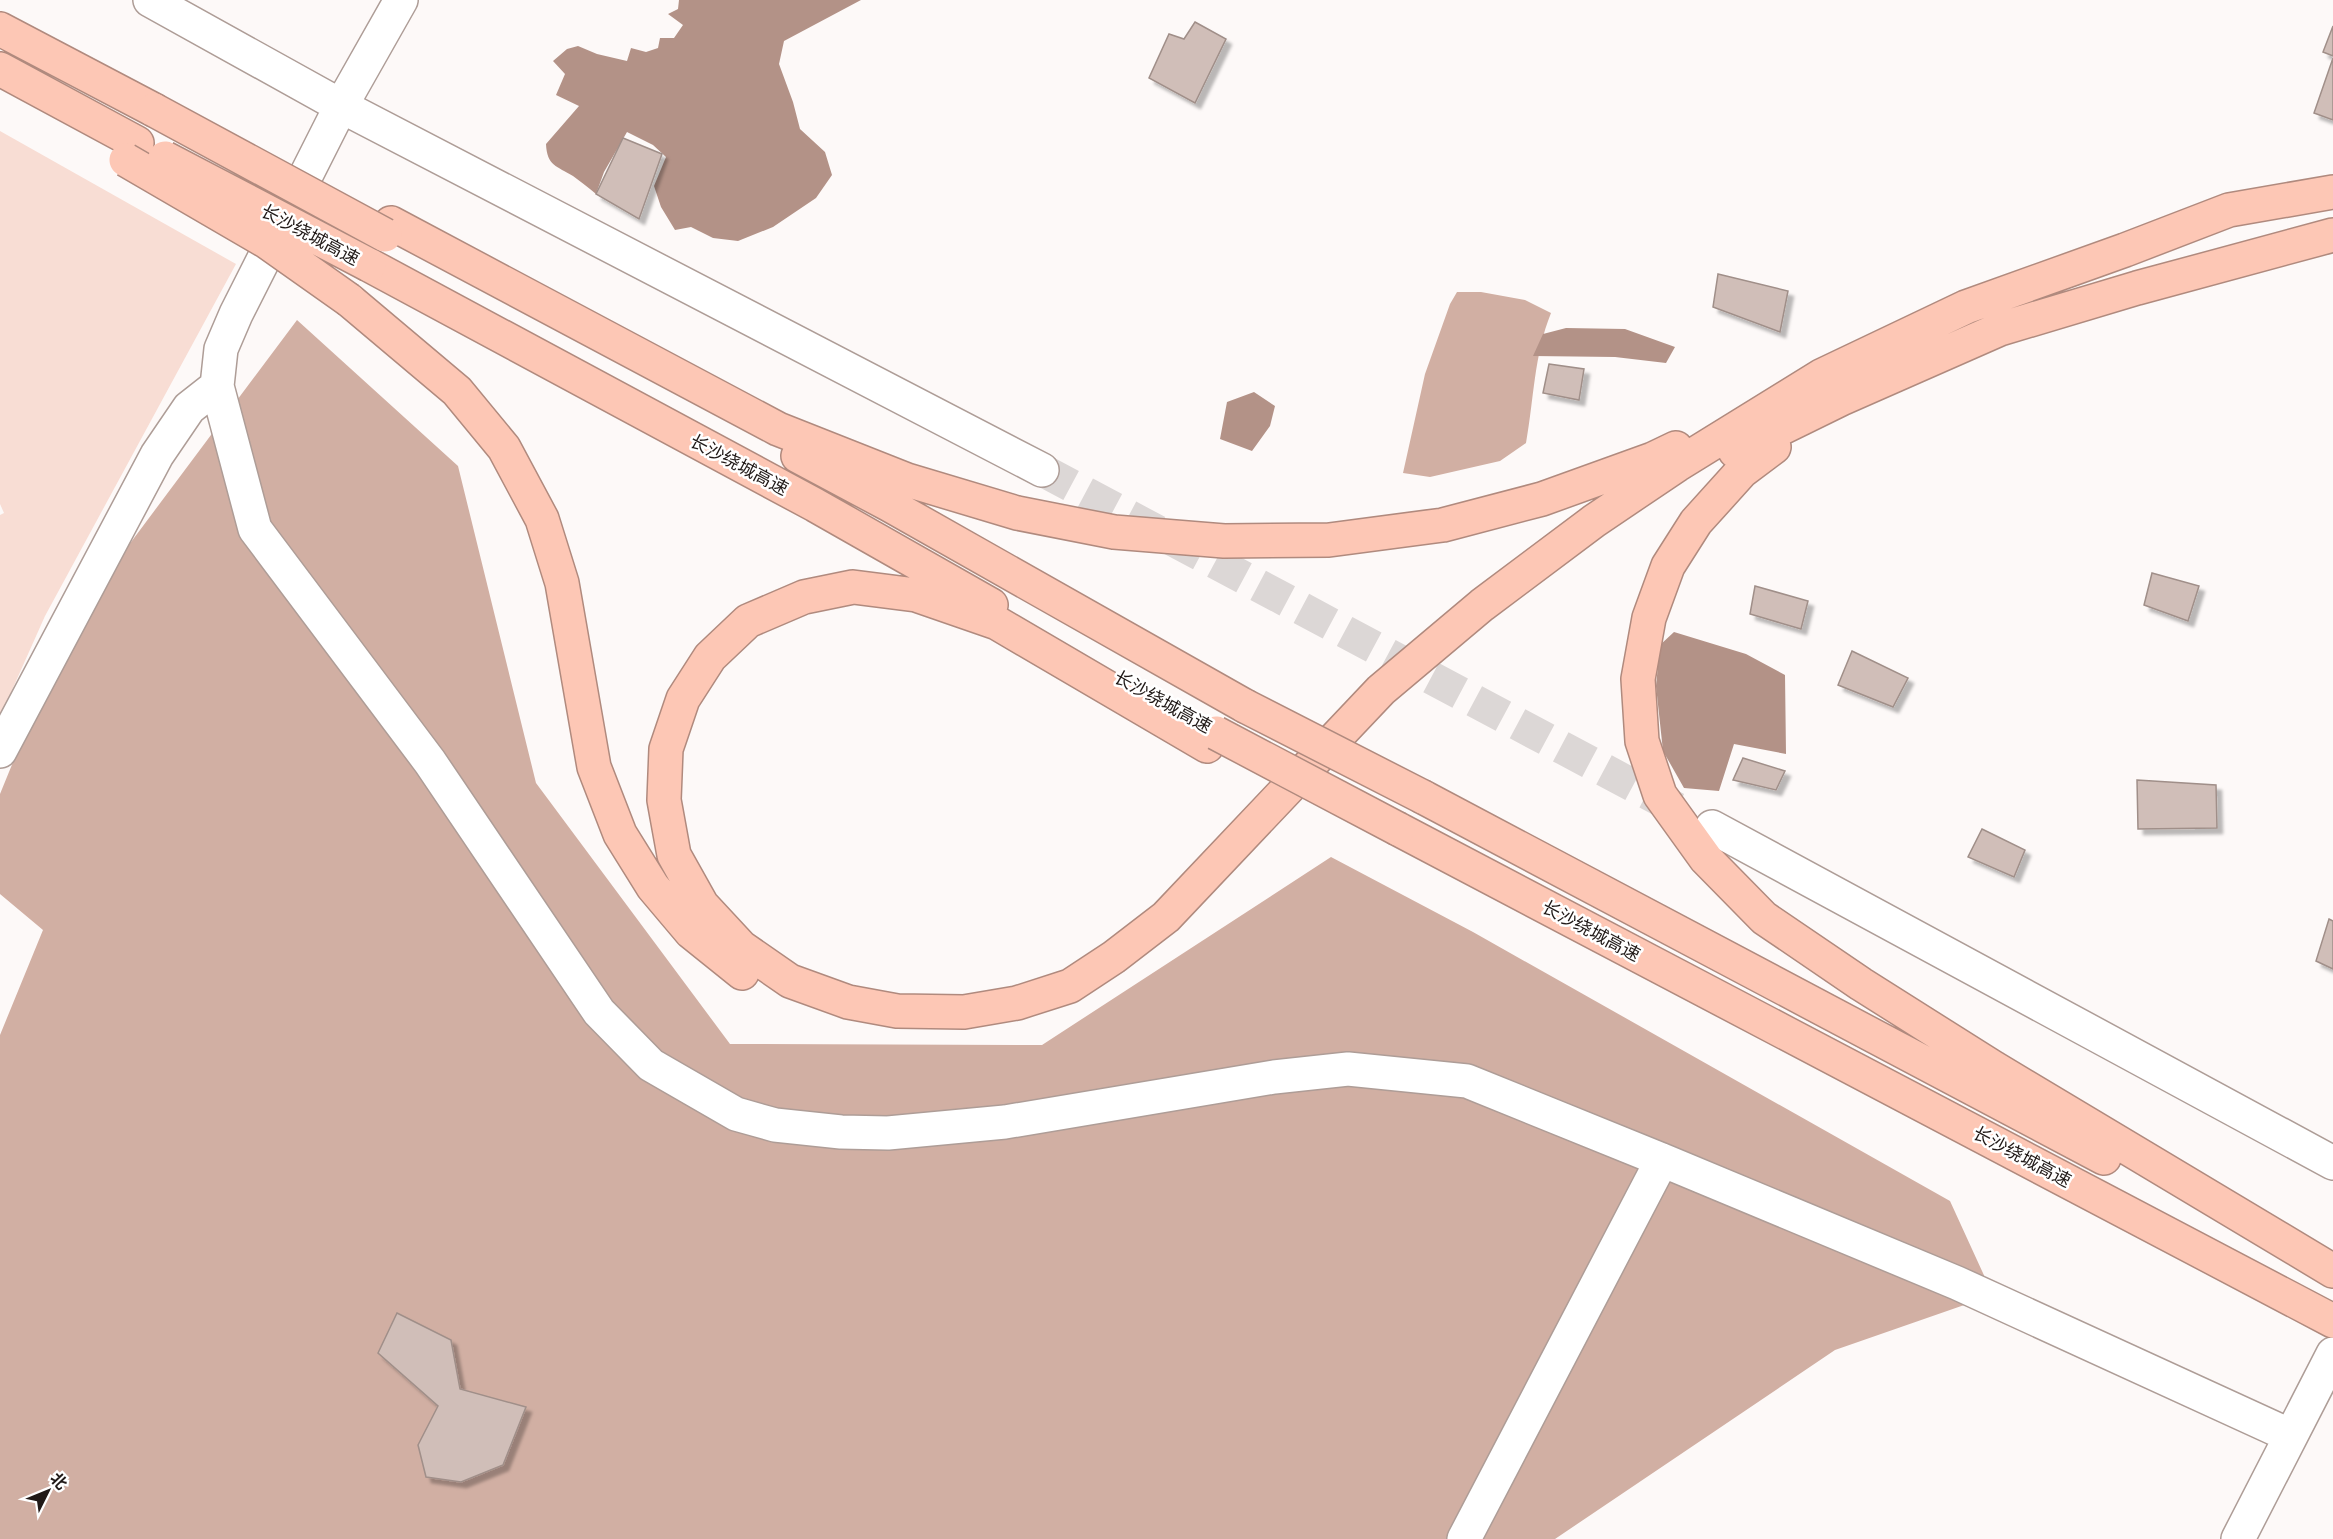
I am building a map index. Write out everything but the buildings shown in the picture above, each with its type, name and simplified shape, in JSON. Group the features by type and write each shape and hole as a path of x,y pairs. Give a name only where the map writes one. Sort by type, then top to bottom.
{"highway":[{"path":"0,29 163,115 778,429 929,486 1017,513 1113,532 1224,541 1329,540 1443,525 1542,499 1653,459 1794,392"},
{"name":"长沙绕城高速","path":"0,69 132,152 369,265 815,506 1211,739 1393,836 1634,954 2333,1321"},
{"path":"0,82 132,152 349,300 457,391 504,448 536,509 562,583 594,767 620,834 653,887 691,932 749,978 809,1008 876,1027 955,1033 1026,1020 1076,1001 1128,970 1182,927 1372,726 1463,646 1557,572 1655,502 1742,447 1841,399 2000,330 2137,288 2333,235"},
{"path":"1211,739 997,623 916,595 853,587 804,597 748,621 710,657 683,699 666,749 664,800 674,855 702,905 741,947 790,981 848,1002 897,1011 964,1012 1017,1003 1070,986 1114,957 1166,917 1381,690 1482,606 1594,521 1677,465 1821,376 1966,307 2229,210 2333,192"},
{"name":"长沙绕城高速","path":"388,229 888,504 1245,706 2280,1245 2333,1280"},
{"path":"1841,399 1742,471 1696,522 1668,566 1649,618 1638,680 1642,741 1660,795 1706,859 1764,918 1861,984 1994,1068 2280,1245 2333,1271"}],"street":[{"path":"150,0 341,106 1042,470"},
{"path":"401,0 341,106 236,314 221,349 217,386 255,529 429,762 599,1012 651,1065 736,1114 775,1125 840,1132 888,1133 1005,1122 1274,1077 1348,1070 1467,1082 1662,1160 1957,1283 2291,1437"},
{"path":"0,751 157,455 189,408 217,386"},
{"path":"1712,827 2333,1163"},
{"path":"1464,1539 1662,1160"},
{"path":"2238,1539 2333,1354"}],"shaded area":[{"path":"679,0 861,0 784,41 779,64 800,129 825,152 832,175 816,198 773,227 738,241 713,238 691,227 675,230 661,207 654,186 666,157 653,145 627,132 604,172 596,194 554,164 548,157 546,144 579,106 556,95 565,74 553,61 567,49 578,46 597,54 627,61 631,48 646,52 658,48 660,38 674,38 683,25 668,14 678,9"},
{"path":"0,131 236,264 45,616 0,717 0,515 4,513 0,504"},
{"path":"1457,292 1481,292 1525,300 1551,313 1541,345 1526,443 1500,461 1430,477 1403,473 1425,374 1450,304"},
{"path":"297,320 458,466 536,783 730,1044 1042,1045 1331,857 1473,932 1950,1201 1993,1295 1835,1350 1555,1539 0,1539 0,1035 43,930 0,894 0,794 69,625"},
{"path":"1566,328 1625,329 1675,347 1666,363 1615,357 1533,356 1543,334"},
{"path":"1254,392 1275,406 1270,426 1252,451 1220,439 1227,402"},
{"path":"1674,632 1746,654 1785,675 1786,754 1734,744 1719,791 1684,788 1663,751 1656,686 1660,645"}],"tunnel":[{"path":"1042,470 1681,811"}]}
